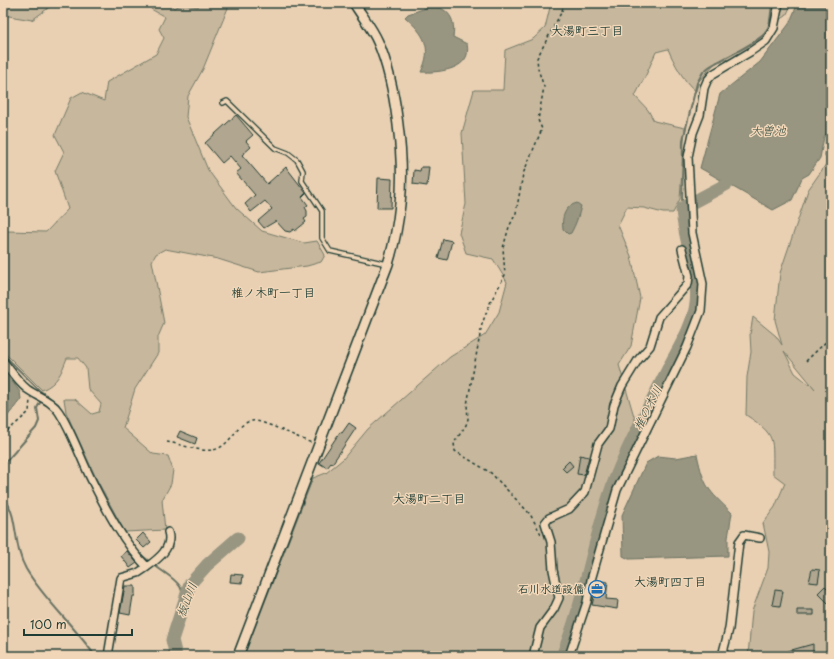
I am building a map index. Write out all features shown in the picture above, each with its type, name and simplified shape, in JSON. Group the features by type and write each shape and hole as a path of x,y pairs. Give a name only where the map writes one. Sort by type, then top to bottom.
{"street":[{"path":"238,656 388,264 400,205 401,166 396,114 390,80 378,42 354,3"},
{"path":"569,656 587,602 590,580 617,490 687,347 701,311 703,284 692,233 688,157 693,132 700,115 704,88 707,81 713,74 766,41 774,28 779,3"},
{"path":"533,656 540,628 558,604 559,598 549,536 545,527 546,520 569,509 585,492 598,444 610,424 614,405 622,386 638,360 650,346 659,317 688,284 690,276 682,250"},
{"path":"3,361 26,388 51,402 59,411 80,451 93,482 120,532 132,551 147,568"},
{"path":"108,656 121,578 138,574 147,568 166,550 169,543 168,532"},
{"path":"722,656 729,629 739,542 744,535 760,538"}],"lane":[{"path":"223,103 227,101 240,112 275,148 288,153 297,160 303,171 302,181 322,211 322,238 330,251 388,264"}],"path":[{"path":"549,536 542,535 530,514 491,473 455,451 454,448 457,437 466,425 468,419 467,405 482,324 490,303 505,276 503,248 509,227 516,212 523,174 542,129 538,120 544,87 538,69 537,58 562,11 564,3"},
{"path":"806,362 831,337"},
{"path":"3,435 29,412 31,400 26,388"},
{"path":"167,442 202,450 218,449 227,443 245,423 257,420 319,446"}],"shaded area":[{"path":"3,3 55,3 32,20 3,15"},
{"path":"153,3 168,3 174,8 183,4 198,7 200,3 230,3 203,69 188,96 186,117 208,170 236,208 262,231 304,243 317,241 325,255 321,262 307,266 259,272 218,259 165,249 156,254 152,261 164,323 158,337 158,353 135,389 123,428 153,454 168,456 173,470 171,484 162,500 165,530 125,532 97,480 66,412 64,399 75,399 92,414 99,412 101,404 88,389 86,368 78,358 67,358 61,373 55,381 42,390 3,351 3,234 7,231 46,232 68,209 55,171 64,152 55,135 71,98 82,92 104,101 107,82 156,54 164,38 159,29 165,17 151,9"},
{"path":"551,3 792,3 786,16 767,28 760,42 740,57 716,62 699,81 696,91 684,78 676,66 668,49 656,52 635,96 648,110 654,121 685,128 680,199 673,213 663,213 644,208 627,207 618,225 631,256 640,298 631,346 619,365 636,423 599,517 575,611 559,656 244,656 313,478 326,473 343,459 368,429 450,357 485,335 499,312 507,282 493,259 466,253 459,233 466,204 462,133 474,90 503,90 505,50 533,39 545,28"},
{"path":"831,131 831,156 825,156 826,138"},
{"path":"831,157 831,656 748,656 752,611 768,568 769,552 763,523 775,507 785,483 773,474 771,439 764,428 746,415 747,377 751,352 750,334 753,317 776,336 782,345 775,320 780,273 808,190","holes":["784,351 815,389 795,373"]}],"water":[{"name":"大曽池","path":"798,3 831,3 831,126 824,137 820,158 809,174 802,178 792,200 773,210 700,168 720,94 760,62 789,24"},
{"path":"432,6 443,9 447,12 452,20 454,31 453,37 467,44 468,52 465,59 453,68 437,72 421,72 425,63 425,42 422,35 405,17 408,14"},
{"path":"577,203 581,206 579,213 571,233 568,234 563,229 563,216 569,207"},
{"path":"3,369 20,392 21,399 3,422"},
{"path":"697,454 702,474 708,487 717,499 732,513 728,538 728,556 629,559 623,556 622,515 646,463 658,456 676,458"}],"building":[{"path":"236,115 253,135 246,141 251,147 242,155 267,184 286,167 306,193 302,197 308,205 305,207 307,217 304,219 306,222 295,231 294,229 290,232 285,231 276,221 264,228 258,221 272,209 265,201 251,212 245,204 255,195 236,173 241,169 230,156 222,163 205,143"},
{"path":"421,167 429,167 427,186 413,184 414,170 420,171"},
{"path":"378,178 392,179 391,208 377,208"},
{"path":"443,239 452,241 447,260 438,258"},
{"path":"349,423 356,428 332,464 331,463 327,468 319,463 340,432 342,433"},
{"path":"180,431 197,438 195,444 177,437"},
{"path":"580,455 589,457 584,475 577,474"},
{"path":"569,461 573,466 566,472 562,468"},
{"path":"143,533 151,542 144,548 136,540"},
{"path":"127,551 137,563 130,568 121,556"},
{"path":"812,569 820,570 818,583 809,582"},
{"path":"231,574 243,575 242,583 230,582"},
{"path":"602,581 608,582 606,599 618,600 617,609 592,605 595,592 600,593"},
{"path":"125,586 135,586 135,596 133,596 130,615 120,613"},
{"path":"825,586 831,592 831,606 818,593"},
{"path":"775,590 783,591 780,606 772,605"},
{"path":"797,610 814,610 814,615 797,615"},
{"path":"813,644 813,656 789,656 788,651"}],"waterway":[{"path":"682,208 683,140 697,83 703,72 709,67 749,45 767,31 771,17 772,3"},
{"name":"椎の木川","path":"562,656 584,590 607,501 615,479 634,436 686,335 692,320 696,304 696,280 685,232 682,208 727,184"},
{"path":"3,354 39,390 58,404 62,411"},
{"path":"3,465 36,428 39,421 37,408 41,401"},
{"path":"3,493 9,505 19,551 26,569 42,592 95,656"},
{"name":"板山川","path":"176,656 172,640 190,584 207,565 238,538"},
{"path":"139,553 150,562"},
{"path":"154,565 173,579 181,589 183,595 181,612"}],"place":[{"name":"石川水道設備","path":"597,589"}],"district":[{"name":"大湯町三丁目","path":"587,31"},
{"name":"椎ノ木町一丁目","path":"273,293"},
{"name":"大湯町二丁目","path":"429,499"},
{"name":"大湯町四丁目","path":"670,582"}]}
